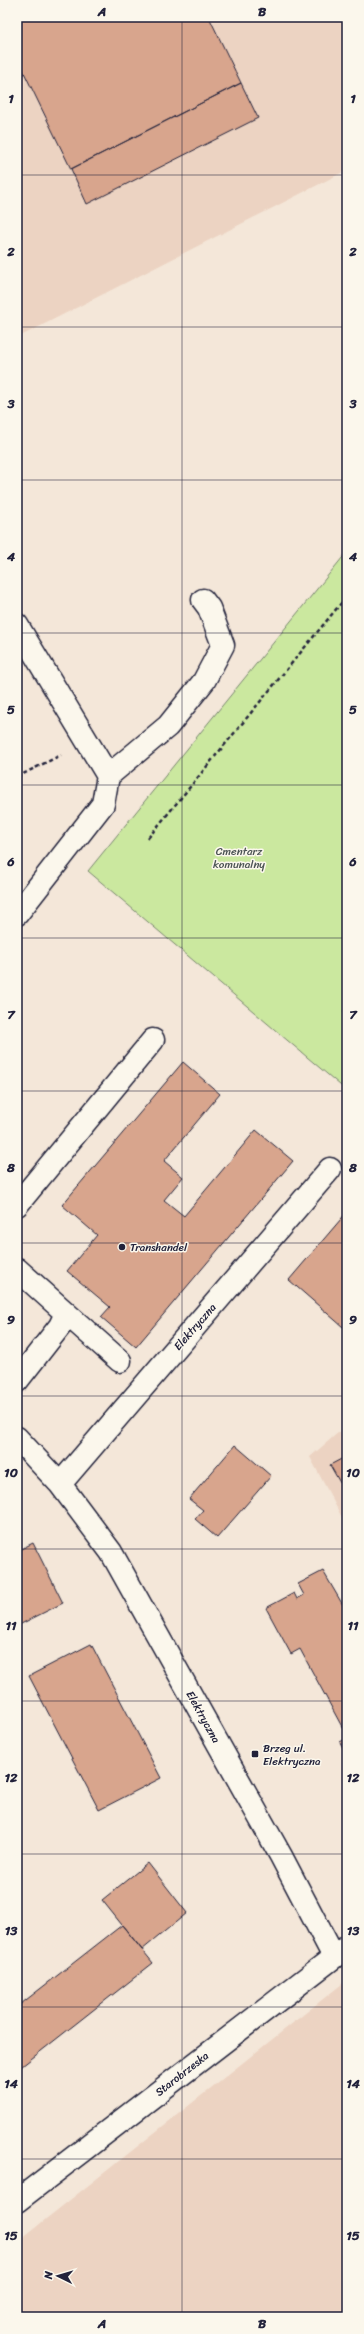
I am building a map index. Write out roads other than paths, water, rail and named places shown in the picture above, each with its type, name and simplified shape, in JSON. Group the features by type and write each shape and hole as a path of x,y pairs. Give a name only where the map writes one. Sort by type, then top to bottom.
{"street":[{"path":"108,776 168,726 204,681 223,645 209,608 203,600"},
{"path":"17,625 89,742 108,776 104,804 17,914"},
{"path":"17,1205 153,1040"},
{"name":"Elektryczna","path":"60,1484 330,1169"},
{"path":"17,1269 120,1362"},
{"path":"17,1381 60,1326 66,1313"},
{"name":"Elektryczna","path":"17,1438 60,1484 111,1552 281,1856 341,1952"},
{"name":"Starobrzeska","path":"17,2201 341,1952"}],"place":[{"name":"Transhandel","path":"122,1247"},
{"name":"Brzeg ul. Elektryczna","path":"255,1754"}],"park label":[{"name":"Cmentarz komunalny","path":"239,857"}]}
